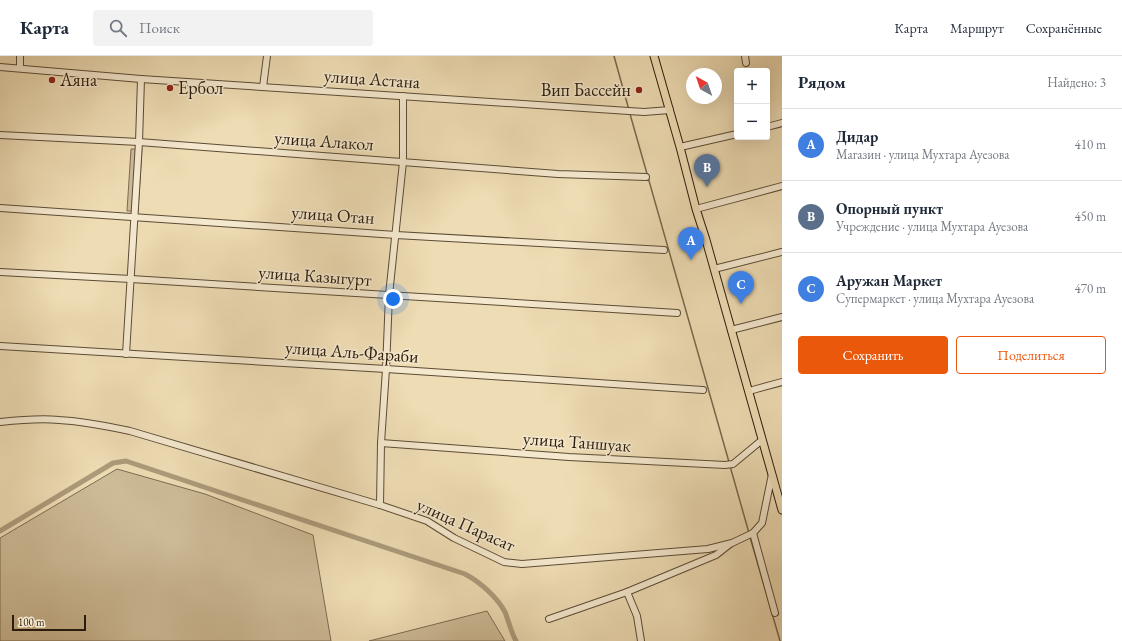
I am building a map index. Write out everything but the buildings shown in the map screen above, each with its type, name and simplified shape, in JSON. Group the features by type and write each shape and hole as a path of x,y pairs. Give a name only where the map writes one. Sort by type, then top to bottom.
{"main road":[{"path":"654,56 762,440 781,499 782,510"}],"street":[{"path":"20,56 20,68"},
{"path":"263,87 267,56"},
{"path":"745,56 746,63"},
{"name":"улица Астана","path":"0,67 141,79 644,112 670,110"},
{"path":"126,354 135,217 141,79"},
{"path":"380,505 381,443 389,296 403,162 403,96"},
{"path":"770,126 782,123"},
{"path":"680,147 734,135"},
{"name":"улица Алакол","path":"0,136 139,142 558,174 646,177"},
{"path":"696,209 782,186"},
{"name":"улица Отан","path":"0,208 664,250"},
{"path":"714,269 782,252"},
{"name":"улица Казыгурт","path":"0,272 677,313"},
{"path":"731,330 782,317"},
{"name":"улица Аль-Фараби","path":"0,346 703,390"},
{"path":"749,391 782,382"},
{"name":"улица Парасат","path":"0,422 58,420 111,427 137,433 380,505 427,521 454,538 504,562 522,564 703,549 732,543 750,534 762,523 772,473"},
{"name":"улица Таншуак","path":"381,443 569,457 730,464 762,440"},
{"path":"750,534 775,613"},
{"path":"549,619 627,592 716,555 732,543"},
{"path":"703,549 705,559"},
{"path":"627,592 637,616 642,641"}],"shaded area":[{"path":"131,149 142,149 138,211 127,211"},
{"path":"117,469 205,494 313,535 331,641 0,641 0,538"},
{"path":"487,611 505,641 369,641"}],"waterway":[{"path":"614,56 629,110"},
{"path":"630,114 729,462"},
{"path":"0,531 113,463 126,461 465,574 493,595 502,606 516,641"},
{"path":"730,466 749,533"},
{"path":"750,537 780,641"}],"place":[{"name":"Аяна","path":"52,80"},
{"name":"Ербол","path":"170,88"},
{"name":"Вип Бассейн","path":"639,90"},
{"name":"Опорный пункт","path":"707,187"},
{"name":"Дидар","path":"691,260"},
{"name":"Аружан Маркет","path":"741,304"}]}
